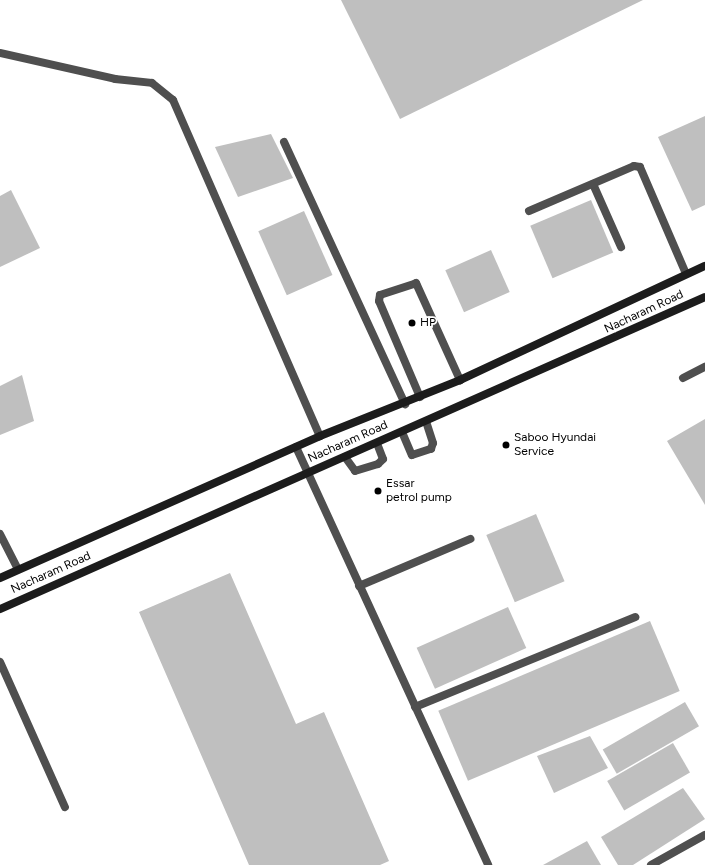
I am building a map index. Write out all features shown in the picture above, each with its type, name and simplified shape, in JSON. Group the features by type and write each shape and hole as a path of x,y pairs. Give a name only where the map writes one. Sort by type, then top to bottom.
{"main road":[{"name":"Nacharam Road","path":"0,578 320,436 405,404 460,380 705,266"},
{"name":"Nacharam Road","path":"0,609 426,422 705,297"}],"street":[{"path":"0,53 115,79 152,83 173,100 320,436"},
{"path":"284,142 405,404"},
{"path":"529,211 634,166 640,167 686,274"},
{"path":"593,184 621,247"},
{"path":"420,397 379,301 380,295 416,283 460,380"},
{"path":"683,378 705,367"},
{"path":"402,432 412,455 431,449 433,443 426,422"},
{"path":"345,457 355,471 378,464 383,459 377,443"},
{"path":"296,447 488,865"},
{"path":"0,534 18,569"},
{"path":"360,586 470,539"},
{"path":"415,707 635,617"},
{"path":"0,662 65,807"},
{"path":"651,865 666,862 705,835"}],"building":[{"path":"341,0 643,0 400,119"},
{"path":"705,116 705,205 692,211 658,137"},
{"path":"271,134 293,178 238,197 215,147"},
{"path":"11,190 40,248 0,267 0,196"},
{"path":"591,200 613,252 553,278 530,226"},
{"path":"304,211 332,275 287,295 258,231"},
{"path":"491,250 510,292 464,312 445,270"},
{"path":"22,375 34,421 0,435 0,386"},
{"path":"705,419 705,505 667,441"},
{"path":"536,514 565,581 515,602 486,535"},
{"path":"230,573 296,724 324,712 389,861 380,865 249,865 139,612"},
{"path":"508,607 526,648 435,689 417,648"},
{"path":"650,621 680,691 468,781 438,711"},
{"path":"685,702 699,726 617,774 603,750"},
{"path":"590,736 608,768 554,793 537,756"},
{"path":"673,743 690,772 624,810 607,781"},
{"path":"683,788 705,819 633,865 618,865 601,837"},
{"path":"587,841 601,865 543,865"}],"place":[{"name":"HP","path":"412,323"},
{"name":"Saboo Hyundai Service","path":"506,445"},
{"name":"Essar petrol pump","path":"378,491"}]}
